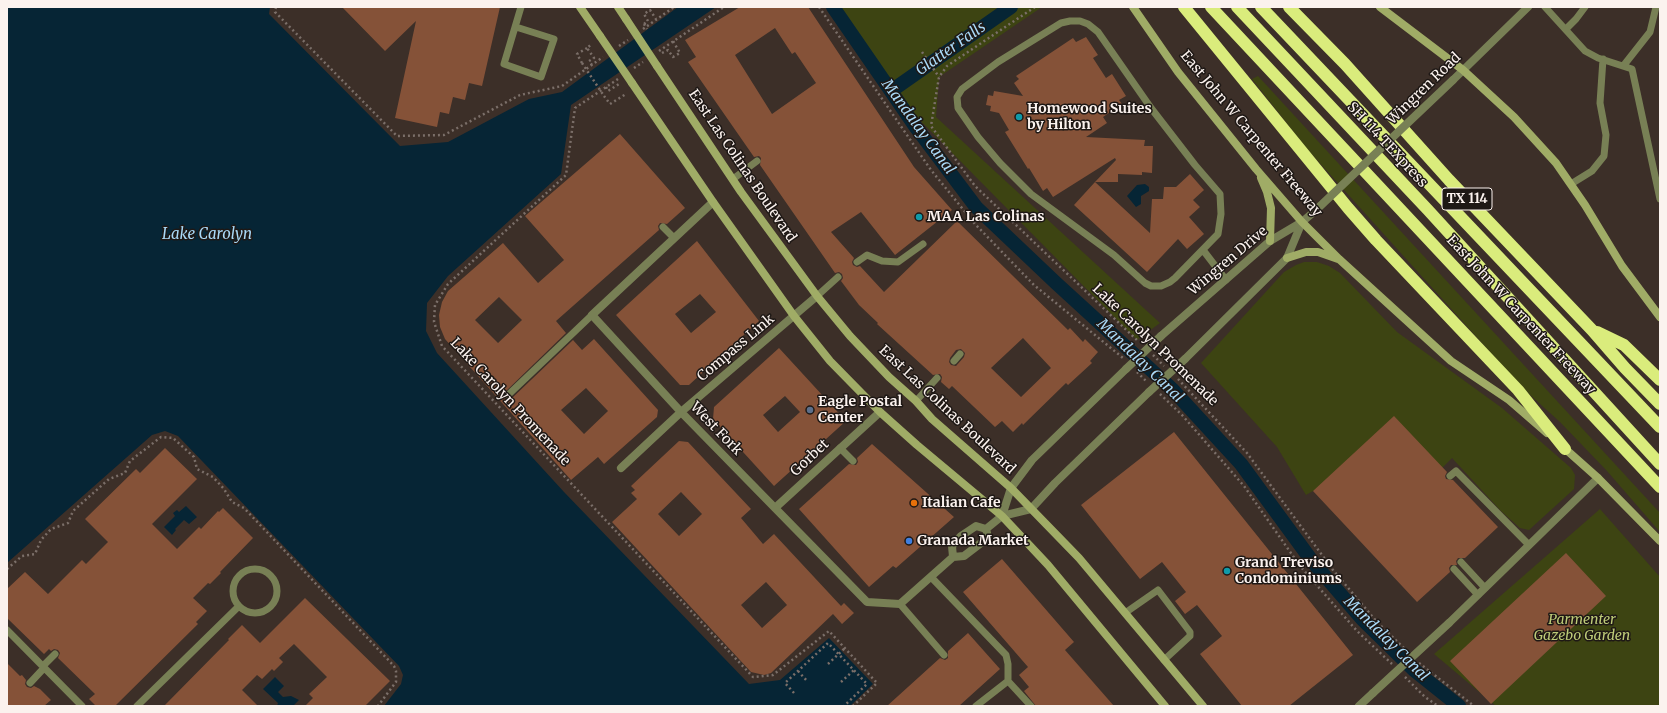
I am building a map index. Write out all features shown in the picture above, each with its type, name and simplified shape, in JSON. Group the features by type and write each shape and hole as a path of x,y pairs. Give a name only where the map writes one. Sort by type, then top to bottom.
{"highway":[{"path":"1184,7 1348,208 1376,240 1518,390 1565,449"},
{"name":"East John W Carpenter Freeway","path":"1211,7 1660,487"},
{"name":"SH 114 TEXpress","path":"1237,7 1428,210 1660,464"},
{"name":"SH 114 TEXpress","path":"1261,7 1660,427"},
{"name":"TX 114","path":"1289,7 1345,64 1449,180 1592,330 1625,368 1660,404"},
{"path":"1592,330 1624,345 1660,380"}],"main road":[{"path":"580,7 713,202 794,316 830,361 880,412 1002,516 1048,565 1165,706"},
{"name":"East Las Colinas Boulevard","path":"618,7 733,179 817,296 889,377 916,401 932,418 1012,488 1079,558 1203,706"},
{"name":"East John W Carpenter Freeway","path":"1133,7 1178,72 1256,169 1302,222 1339,259 1451,361 1509,400 1598,478 1660,541"},
{"path":"1380,7 1463,70 1514,116 1556,163 1571,184 1622,266 1660,317"},
{"path":"1256,169 1267,192 1271,208 1270,241"},
{"path":"1287,258 1306,252 1318,252 1339,259"}],"street":[{"name":"Wingren Road","path":"1302,222 1528,7"},
{"path":"592,315 713,202"},
{"path":"986,529 1002,516 1031,509 1055,483 1185,359 1287,258 1302,222"},
{"name":"Wingren Drive","path":"1002,516 1012,488 1032,460 1161,336 1270,241 1302,222"},
{"name":"Compass Link","path":"621,468 681,412 817,296"},
{"name":"West Fork","path":"592,315 681,412 867,602 900,604"},
{"name":"Gorbet","path":"775,508 880,412"},
{"path":"1359,706 1449,623 1598,478"},
{"path":"953,557 952,546 962,536 976,526 986,529"},
{"path":"900,604 953,557 964,556 988,537 986,529"}],"lane":[{"path":"516,27 554,40 541,77 504,64 521,7"},
{"path":"1545,7 1585,51 1632,69 1660,199"},
{"path":"1566,29 1585,7"},
{"path":"1624,65 1650,32 1656,7"},
{"path":"1080,21 1088,24 1098,32 1151,108 1195,165 1220,194 1221,214 1218,234 1203,250 1170,282 1161,286 1151,286 1145,283 1114,255 1031,194 1000,163 978,137 958,108 957,97 962,89 998,62 1061,23 1080,21"},
{"path":"1571,184 1592,171 1604,156 1606,135 1600,103 1603,59"},
{"path":"733,179 757,161"},
{"path":"663,227 674,238"},
{"path":"857,262 867,255 882,261 898,262 923,244"},
{"path":"1203,250 1226,280"},
{"path":"817,296 838,277"},
{"path":"508,395 592,315"},
{"path":"954,361 960,354"},
{"path":"916,401 937,378"},
{"path":"840,448 853,461"},
{"path":"1450,476 1456,470 1529,545"},
{"path":"1461,562 1485,588"},
{"path":"254,569 262,570 274,579 277,593 272,606 259,614 244,612 238,607 232,594 236,579 241,574 254,569"},
{"path":"1454,569 1478,595"},
{"path":"931,577 1006,655 1008,664 1008,681 1031,706"},
{"path":"1125,613 1158,590 1190,632 1190,636 1164,660"},
{"path":"900,604 944,654"},
{"path":"137,706 238,607"},
{"path":"7,630 82,706"},
{"path":"30,683 55,654"},
{"path":"976,706 1008,681"}],"path":[{"path":"276,7 275,12 397,136 444,135 520,95 562,86 605,56"},
{"path":"637,33 674,7"},
{"path":"655,53 724,7"},
{"path":"922,52 939,77 947,66 1035,7"},
{"path":"644,24 648,21 644,14 650,10 656,19"},
{"path":"618,47 630,38"},
{"path":"662,53 668,50 673,57 680,53 673,42"},
{"path":"592,44 577,54 604,96 610,104 626,94"},
{"path":"587,48 594,58 589,62 592,65"},
{"path":"630,70 649,58"},
{"name":"Lake Carolyn Promenade","path":"624,74 575,108 566,175 448,284 435,305 434,322 442,346 753,677 773,675 829,631 877,683 853,706"},
{"name":"Lake Carolyn Promenade","path":"939,77 931,126 975,186 1142,345"},
{"path":"606,87 608,91 619,84"},
{"name":"Lake Carolyn Promenade","path":"1148,350 1170,371"},
{"name":"Lake Carolyn Promenade","path":"1175,377 1247,453 1333,570 1377,622 1407,652"},
{"path":"7,569 22,556 35,554 41,540 52,529 68,523 73,511 109,479 125,473 130,461 161,437 173,438 194,457 197,469 212,477 224,489 232,502 244,508 394,666 396,671 396,682 378,706"},
{"path":"794,693 785,683 828,642 867,684 844,706"},
{"path":"828,664 845,648"},
{"path":"1418,662 1474,706"},
{"path":"841,682 854,670"},
{"path":"798,671 807,681"}],"green space":[{"path":"832,7 1042,7 939,77 936,117 1160,323 1137,340 891,91"},
{"path":"1258,76 1660,513 1660,532 1607,471 1560,422 1528,393 1491,353 1308,150 1252,79"},
{"path":"1304,262 1317,262 1329,266 1340,273 1397,332 1502,408 1571,468 1575,475 1574,489 1529,530 1520,528 1501,511 1452,458 1442,468 1313,491 1306,495 1277,447 1201,363 1284,272"},
{"name":"Parmenter Gazebo Garden","path":"1600,509 1660,577 1660,706 1496,706 1434,654"}],"water":[{"name":"Lake Carolyn","path":"7,7 270,7 269,14 400,146 448,142 529,99 562,92 678,7 716,7 571,105 561,174 448,276 427,303 426,331 437,353 564,492 749,684 780,680 829,638 873,684 850,706 384,706 401,684 403,675 399,666 178,436 165,431 152,435 7,563"},
{"path":"1145,184 1149,187 1149,191 1141,196 1141,204 1136,207 1127,196 1137,185"},
{"path":"186,506 197,517 189,524 184,520 175,529 176,530 172,535 164,527 175,516 173,513 177,510 179,512"},
{"path":"275,677 284,686 278,692 283,697 291,696 299,700 293,706 277,706 278,703 263,689"}],"building":[{"path":"342,7 500,7 482,86 469,83 465,100 453,97 449,114 440,112 437,127 395,118 416,21 385,51"},
{"name":"MAA Las Colinas","path":"740,7 808,7 914,167 952,210 895,255 861,212 831,232 854,258 852,262 853,265 857,267 860,266 884,292 957,221 1068,330 1070,328 1083,342 1085,339 1098,352 1090,361 1092,363 1068,385 1066,383 1023,425 1022,423 1013,432 1002,421 995,427 952,386 949,389 941,382 942,377 940,374 933,375 877,324 878,323 859,305 841,281 843,278 842,274 839,272 835,273 760,165 761,158 759,156 754,157 688,62 696,57 685,40","holes":["775,28 792,54 795,52 816,83 772,114 735,55","1023,338 1051,368 1021,397 991,368","961,349 965,353 964,357 956,366 951,365 949,362 956,350"]},
{"path":"1086,37 1098,55 1093,58 1106,78 1112,74 1126,96 1119,100 1122,104 1103,117 1107,123 1086,137 1145,140 1144,146 1153,146 1152,173 1142,172 1142,175 1118,174 1118,182 1095,182 1116,160 1115,158 1053,197 1047,188 1043,191 1029,168 1028,169 1005,132 1009,130 999,113 990,111 991,106 986,105 988,95 993,96 994,91 1023,96 1014,83 1019,79 1016,76 1073,38 1076,42"},
{"path":"620,134 685,208 667,224 660,223 658,226 659,230 556,321 566,333 503,394 506,400 511,399 573,340 582,350 594,339 658,410 657,417 604,464 598,457 571,480 445,339 440,327 439,315 442,302 448,291 503,243 538,283 564,260 525,216","holes":["499,297 522,320 498,343 475,320","586,388 608,411 584,434 561,410"]},
{"path":"1190,174 1204,190 1193,200 1200,207 1189,217 1204,234 1187,249 1178,239 1147,272 1074,205 1095,182 1150,233 1152,199 1163,199 1164,187 1176,187"},
{"path":"697,241 759,321 689,385 680,385 616,315","holes":["700,294 716,312 691,333 675,314"]},
{"path":"779,348 846,421 774,486 713,419 714,407","holes":["785,396 800,412 778,432 763,415"]},
{"path":"1394,416 1447,472 1445,476 1446,479 1453,480 1498,527 1465,558 1458,558 1456,561 1457,565 1451,565 1449,568 1450,572 1417,602 1313,491"},
{"name":"Grand Treviso Condominiums","path":"1174,432 1353,655 1289,706 1242,706 1200,654 1222,636 1197,605 1185,614 1175,601 1186,592 1162,562 1140,579 1081,505"},
{"path":"679,441 688,442 751,509 741,518 763,544 774,534 841,606 844,603 854,613 842,624 833,614 771,673 764,675 751,672 612,522 637,499 631,493 635,490 631,486","holes":["681,492 702,514 679,536 658,514","766,582 787,605 762,628 741,605"]},
{"path":"872,444 954,517 896,568 893,566 869,587 799,509 849,464 856,465 858,462 857,458"},
{"path":"165,448 197,479 152,524 177,549 199,527 201,529 218,511 219,512 223,508 253,538 210,584 208,583 193,598 207,611 196,622 198,624 115,706 96,706 89,699 95,694 58,658 60,653 58,650 54,649 51,651 49,649 44,654 7,618 7,589 25,572 48,594 82,560 86,564 108,542 85,519 136,469 140,473"},
{"path":"1566,553 1606,596 1491,704 1450,661"},
{"path":"1002,559 1074,642 1065,650 1114,706 1036,706 1024,691 1029,687 1019,675 1028,667 963,592"},
{"path":"305,598 390,681 365,706 305,706 313,698 309,694 327,677 294,644 279,658 283,662 274,671 272,669 262,679 257,675 242,690 258,706 164,706 242,625 260,643"},
{"path":"968,633 1000,669 959,706 887,706 940,658 945,660 948,658 948,651"},
{"path":"7,663 20,676 22,675 26,680 25,684 27,687 31,688 34,686 40,689 51,700 44,706 7,706"}],"waterway":[{"name":"Mandalay Canal","path":"833,7 915,126 976,207 1056,283 1173,390 1241,464 1312,561 1362,619 1414,670 1459,706"},
{"name":"Glatter Falls","path":"891,91 1011,7"}],"place":[{"name":"Homewood Suites by Hilton","path":"1019,117"},
{"name":"MAA Las Colinas","path":"919,217"},
{"name":"Eagle Postal Center","path":"810,410"},
{"name":"Italian Cafe","path":"914,503"},
{"name":"Granada Market","path":"909,541"},
{"name":"Grand Treviso Condominiums","path":"1227,571"}]}
